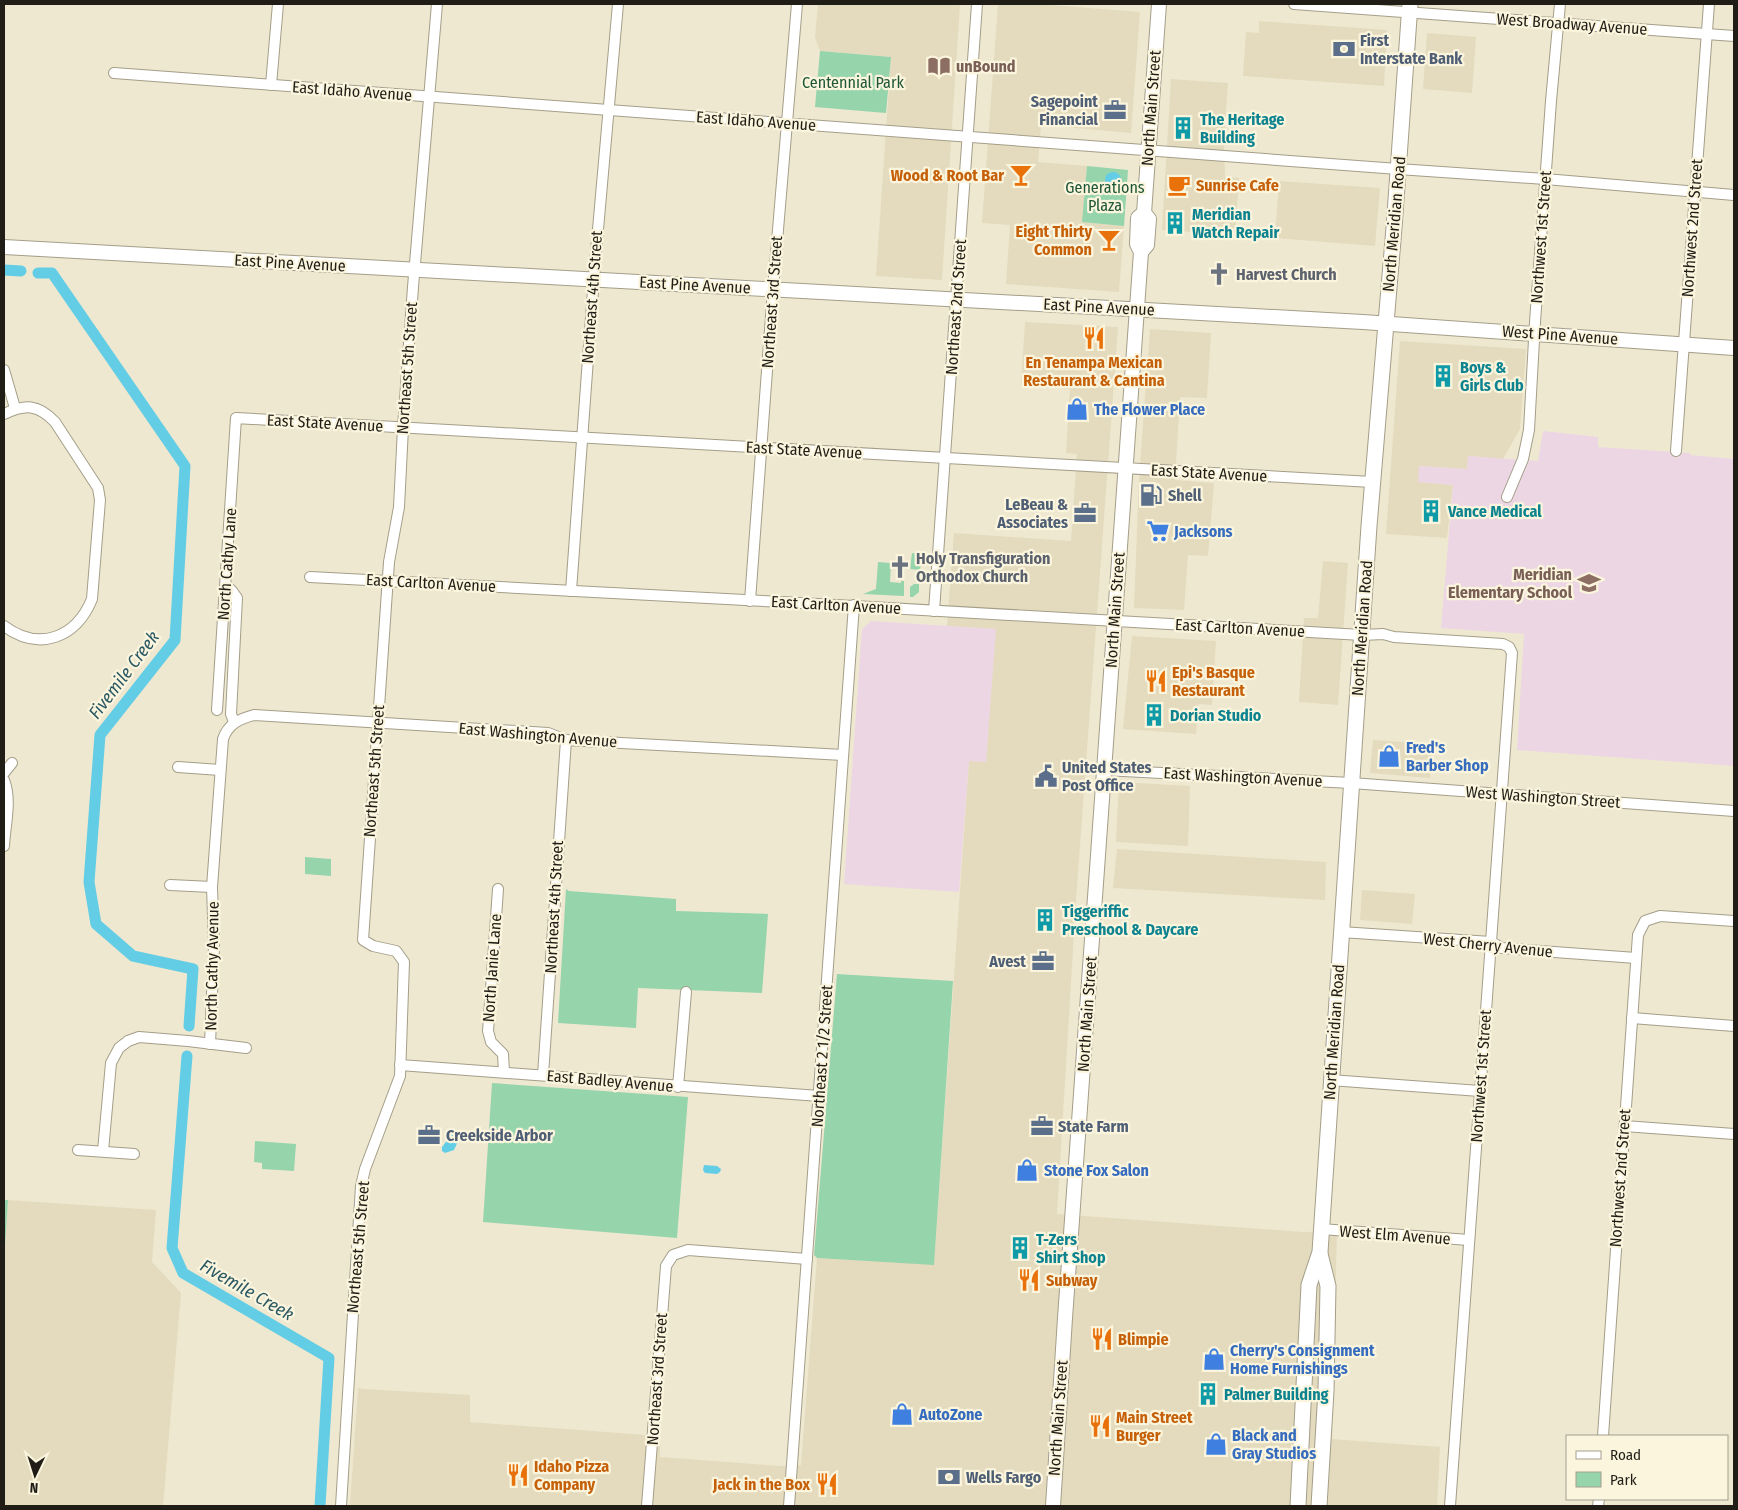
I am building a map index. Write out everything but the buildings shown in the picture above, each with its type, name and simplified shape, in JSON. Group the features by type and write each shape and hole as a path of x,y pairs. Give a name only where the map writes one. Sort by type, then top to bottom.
{"main road":[{"name":"North Meridian Road","path":"1298,1506 1309,1286 1320,1252 1330,1080 1372,482 1380,402 1409,8"},
{"name":"North Meridian Road","path":"1319,1506 1326,1391 1328,1286 1320,1252"}],"street":[{"path":"271,84 278,4"},
{"name":"Northeast 5th Street","path":"340,1506 361,1186 365,1169 400,1076 404,962 396,951 373,946 363,940 388,562 399,507 414,270 437,4"},
{"name":"Northeast 4th Street","path":"571,591 593,279 618,4"},
{"name":"Northeast 3rd Street","path":"750,601 773,289 797,4"},
{"name":"Northeast 2nd Street","path":"934,611 977,4"},
{"name":"North Main Street","path":"1053,1506 1137,310 1142,252 1148,245 1149,219 1144,213 1159,4"},
{"name":"West Broadway Avenue","path":"1294,4 1409,8 1558,23 1734,36"},
{"name":"Northwest 1st Street","path":"1508,497 1523,459 1529,430 1545,179 1560,4"},
{"name":"Northwest 2nd Street","path":"1676,451 1709,4"},
{"name":"East Idaho Avenue","path":"114,73 1545,179 1734,195"},
{"name":"East Pine Avenue","path":"4,247 1386,324"},
{"name":"West Pine Avenue","path":"1386,324 1734,348"},
{"path":"4,370 15,408"},
{"path":"4,414 15,408 36,407 46,413 55,422 98,488 100,500 92,599 80,621 71,629 48,639 24,637 12,633 4,626"},
{"name":"East State Avenue","path":"236,418 1372,482"},
{"name":"North Cathy Lane","path":"217,710 236,418"},
{"name":"East Carlton Avenue","path":"310,576 750,601 854,605 1362,635 1382,634 1394,637 1503,644 1508,647"},
{"path":"226,585 237,598 231,714 234,722"},
{"name":"Northeast 2 1/2 Street","path":"789,1506 854,605"},
{"name":"Northwest 1st Street","path":"1450,1506 1512,653 1508,647"},
{"name":"East Washington Avenue","path":"234,722 254,715 548,733 566,740 843,755"},
{"name":"North Cathy Avenue","path":"210,1044 214,946 212,887 220,770 223,739 234,722"},
{"name":"Northeast 4th Street","path":"543,1075 566,740"},
{"path":"4,773 12,763"},
{"path":"178,768 220,770"},
{"name":"East Washington Avenue","path":"1104,770 1351,784"},
{"path":"4,780 7,799 4,846"},
{"name":"West Washington Street","path":"1351,784 1734,811"},
{"name":"North Cathy Avenue","path":"170,885 212,887"},
{"name":"North Janie Lane","path":"498,889 488,1031 491,1042 503,1054 504,1072"},
{"name":"Northwest 2nd Street","path":"1603,1435 1638,935 1645,921 1660,916 1734,921"},
{"name":"West Cherry Avenue","path":"1341,932 1491,942 1502,948 1636,958"},
{"path":"678,1086 686,992"},
{"path":"1632,1018 1734,1026"},
{"path":"103,1152 111,1063 113,1056 119,1048 128,1041 139,1037 246,1048"},
{"name":"East Badley Avenue","path":"400,1065 819,1096"},
{"path":"1330,1080 1480,1091"},
{"path":"1624,1126 1734,1134"},
{"path":"78,1150 134,1154"},
{"name":"West Elm Avenue","path":"1321,1229 1469,1240"},
{"name":"Northeast 3rd Street","path":"647,1506 666,1266 673,1255 688,1250 807,1259"}],"shaded area":[{"path":"818,4 960,4 942,280 876,276 891,57 820,51 815,37"},
{"path":"998,4 1038,4 1140,12 1131,133 1041,125 1038,162 1087,166 1083,222 1124,226 1119,292 1006,284 1010,225 982,223"},
{"path":"1259,21 1387,30 1384,86 1243,76 1246,32 1259,33"},
{"path":"1427,33 1476,37 1472,93 1423,89"},
{"path":"1171,79 1228,83 1224,140 1225,177 1239,178 1235,235 1162,230"},
{"path":"1279,181 1380,188 1375,246 1275,238"},
{"path":"1025,322 1118,327 1076,900 1057,1214 1303,1232 1337,1231 1332,1439 1440,1447 1437,1506 350,1506 358,1388 470,1395 470,1422 660,1436 660,1457 780,1466 801,1465 817,1258 934,1264 969,761 986,762 995,629 947,626 954,533 1071,541 1077,454 1066,453 1070,389 1021,385"},
{"path":"1150,329 1211,333 1207,398 1180,397 1175,480 1214,483 1208,556 1188,555 1184,610 1134,608 1139,479"},
{"path":"1400,341 1526,349 1520,429 1503,459 1468,456 1467,469 1420,466 1419,482 1453,485 1447,538 1386,534"},
{"name":"Meridian Elementary School","path":"1543,431 1598,437 1598,447 1690,453 1690,455 1734,459 1734,766 1517,750 1524,634 1441,628 1453,485 1418,482 1419,466 1467,469 1468,456 1538,461"},
{"path":"1323,561 1348,563 1338,705 1299,702 1304,618 1318,618"},
{"path":"871,621 996,629 986,762 969,761 959,892 844,884 862,629"},
{"path":"1132,636 1216,641 1212,705 1198,704 1196,734 1123,729"},
{"path":"1373,740 1432,744 1430,778 1370,773"},
{"path":"1119,782 1190,786 1188,846 1116,842"},
{"path":"1117,849 1326,862 1325,900 1113,888"},
{"path":"1362,890 1415,894 1412,924 1360,920"},
{"path":"8,1200 156,1210 152,1262 181,1293 163,1506 4,1506 4,1262"}],"green space":[{"name":"Centennial Park","path":"820,51 891,57 886,113 815,107"},
{"name":"Generations Plaza","path":"1087,166 1128,170 1124,226 1082,222"},
{"path":"912,553 922,554 920,570 910,569"},
{"path":"878,562 891,563 890,582 901,583 901,581 904,581 904,596 863,594 876,589"},
{"path":"914,584 919,584 919,592 910,597 910,587"},
{"path":"305,857 331,859 331,876 305,874"},
{"path":"566,889 569,891 676,899 676,911 768,914 762,993 638,988 636,1028 558,1023"},
{"path":"837,974 953,981 934,1265 817,1258 814,1255"},
{"path":"492,1083 688,1097 677,1238 483,1222"},
{"path":"255,1141 296,1144 294,1171 262,1169 262,1163 254,1162"},
{"path":"4,1200 8,1200 4,1262"}],"water":[{"path":"1110,172 1116,172 1121,177 1119,186 1110,188 1105,183 1105,177"},
{"path":"452,1134 456,1134 459,1139 454,1150 445,1153 442,1151 442,1147"},
{"path":"704,1165 717,1166 721,1169 720,1172 717,1174 705,1173 703,1170"}],"waterway":[{"name":"Fivemile Creek","path":"4,270 21,271"},
{"name":"Fivemile Creek","path":"38,273 52,273 185,466 175,640 100,735 89,882 96,924 133,956 193,969 189,1026"},
{"name":"Fivemile Creek","path":"187,1056 172,1248 183,1273 329,1358 320,1506"}],"place":[{"name":"First Interstate Bank","path":"1344,49"},
{"name":"unBound","path":"939,66"},
{"name":"Sagepoint Financial","path":"1115,110"},
{"name":"The Heritage Building","path":"1183,128"},
{"name":"Wood & Root Bar","path":"1021,175"},
{"name":"Sunrise Cafe","path":"1179,185"},
{"name":"Meridian Watch Repair","path":"1175,223"},
{"name":"Eight Thirty Common","path":"1109,240"},
{"name":"Harvest Church","path":"1219,274"},
{"name":"En Tenampa Mexican Restaurant & Cantina","path":"1094,338"},
{"name":"Boys & Girls Club","path":"1443,376"},
{"name":"The Flower Place","path":"1077,409"},
{"name":"Shell","path":"1151,495"},
{"name":"Vance Medical","path":"1431,511"},
{"name":"LeBeau & Associates","path":"1085,513"},
{"name":"Jacksons","path":"1158,531"},
{"name":"Holy Transfiguration Orthodox Church","path":"900,567"},
{"name":"Meridian Elementary School","path":"1589,583"},
{"name":"Epi's Basque Restaurant","path":"1156,681"},
{"name":"Dorian Studio","path":"1154,715"},
{"name":"Fred's Barber Shop","path":"1389,756"},
{"name":"United States Post Office","path":"1046,776"},
{"name":"Tiggeriffic Preschool & Daycare","path":"1045,920"},
{"name":"Avest","path":"1043,961"},
{"name":"State Farm","path":"1042,1126"},
{"name":"Creekside Arbor","path":"429,1135"},
{"name":"Stone Fox Salon","path":"1027,1170"},
{"name":"T-Zers Shirt Shop","path":"1020,1248"},
{"name":"Subway","path":"1029,1280"},
{"name":"Blimpie","path":"1102,1339"},
{"name":"Cherry's Consignment Home Furnishings","path":"1214,1359"},
{"name":"Palmer Building","path":"1208,1394"},
{"name":"AutoZone","path":"902,1414"},
{"name":"Main Street Burger","path":"1100,1426"},
{"name":"Black and Gray Studios","path":"1216,1444"},
{"name":"Idaho Pizza Company","path":"518,1475"},
{"name":"Wells Fargo","path":"949,1477"},
{"name":"Jack in the Box","path":"827,1484"}]}
